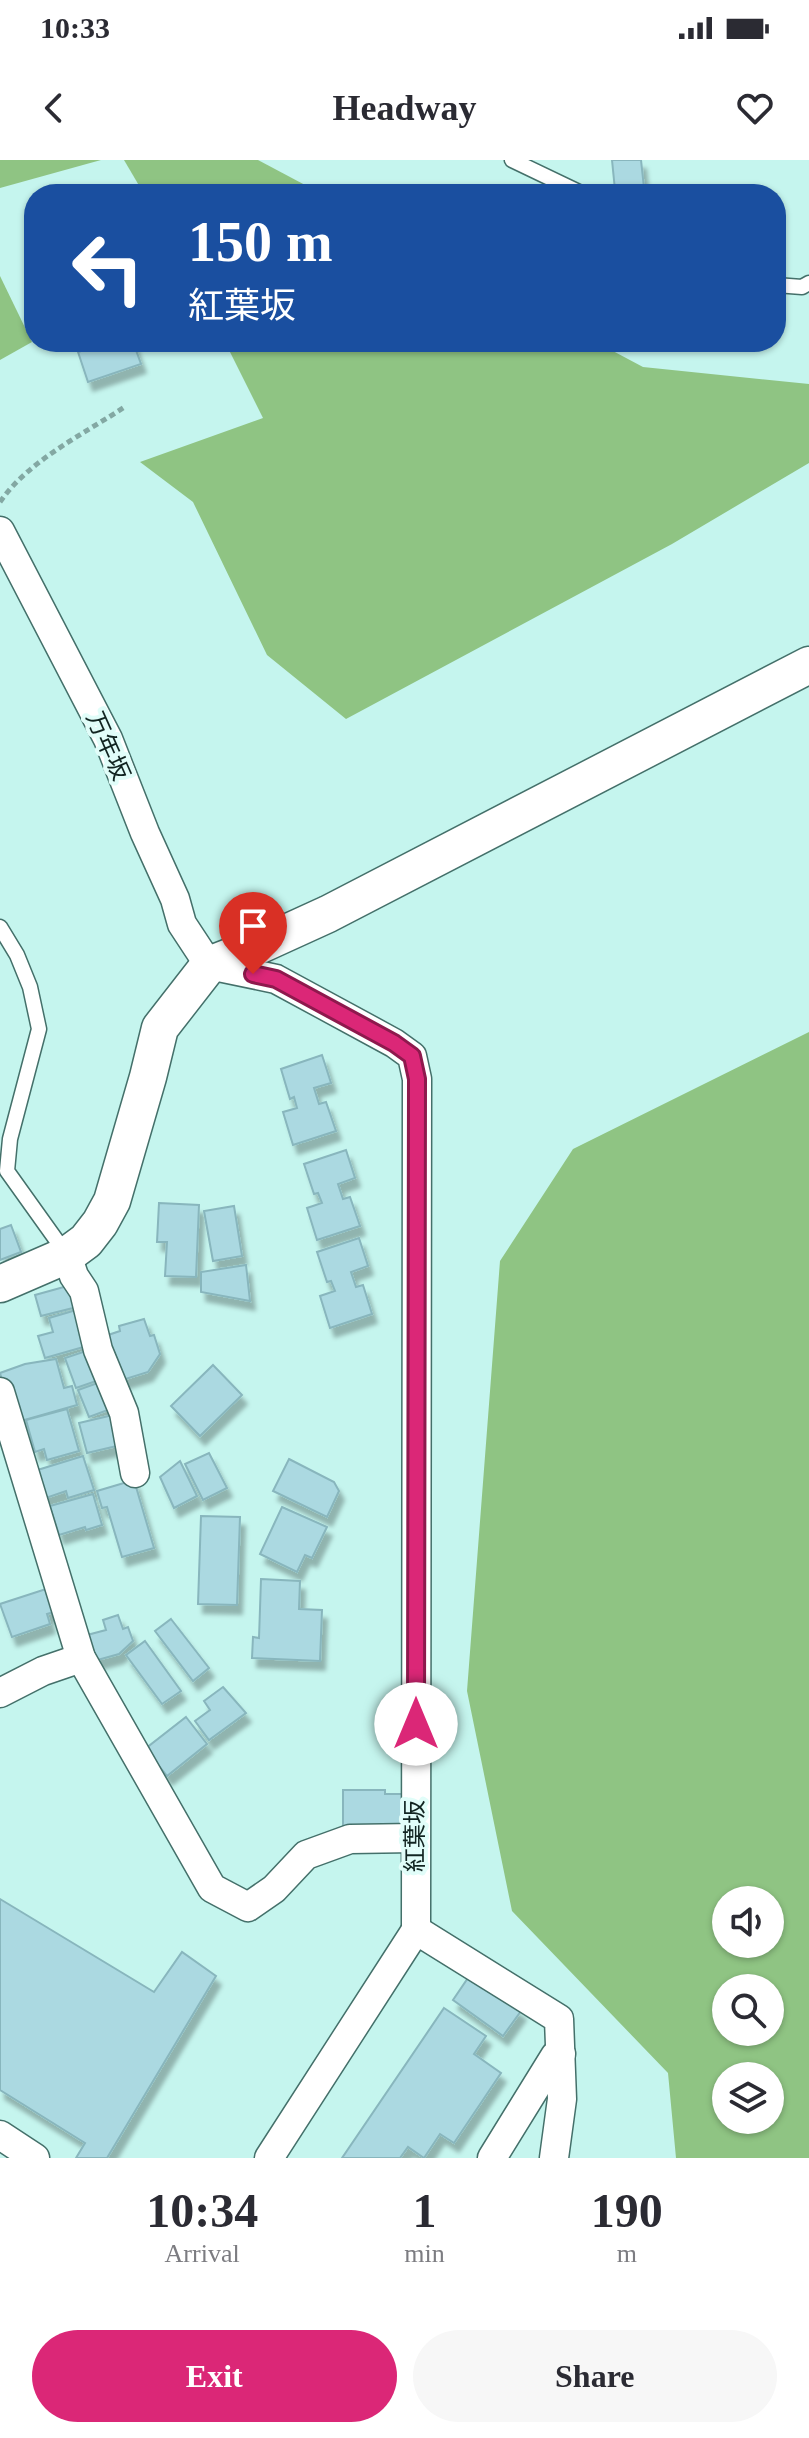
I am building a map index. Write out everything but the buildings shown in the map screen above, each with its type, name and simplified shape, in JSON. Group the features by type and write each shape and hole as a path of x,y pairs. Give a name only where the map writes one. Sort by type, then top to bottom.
{"street":[{"name":"万年坂","path":"0,531 108,739 175,899 182,924 209,965"},
{"path":"0,1284 67,1255 93,1232 112,1201 160,1028 209,965 328,914 809,665"},
{"name":"紅葉坂","path":"209,965 276,979 394,1043 412,1056 417,1079 416,1930"},
{"path":"67,1255 74,1276 84,1291 98,1350 124,1413 135,1473"},
{"path":"0,1392 81,1658 212,1888 248,1907 274,1889 306,1855 350,1839 415,1838"},
{"path":"0,1693 30,1676 81,1658"},
{"path":"269,2158 416,1930 559,2019 562,2099 554,2158"},
{"path":"492,2158 555,2056 561,2054"},
{"path":"0,2135 35,2158"}],"lane":[{"path":"512,160 562,184"},
{"path":"786,286 802,287 809,283"},
{"path":"0,927 17,955 30,987 39,1029 10,1139 7,1171 67,1255"}],"path":[{"path":"0,502 40,463 126,406"}],"green space":[{"path":"0,160 101,160 0,188"},
{"path":"124,160 258,160 303,184 138,184"},
{"path":"0,276 24,326 24,346 0,360"},
{"path":"230,352 615,352 643,367 809,384 809,463 672,544 346,719 267,655 193,502 140,462 263,418"},
{"path":"809,1032 809,2158 676,2158 668,2073 512,1911 467,1691 500,1261 573,1149"}],"route":[{"path":"253,974 276,979 394,1043 412,1056 417,1079 416,1724"}]}
